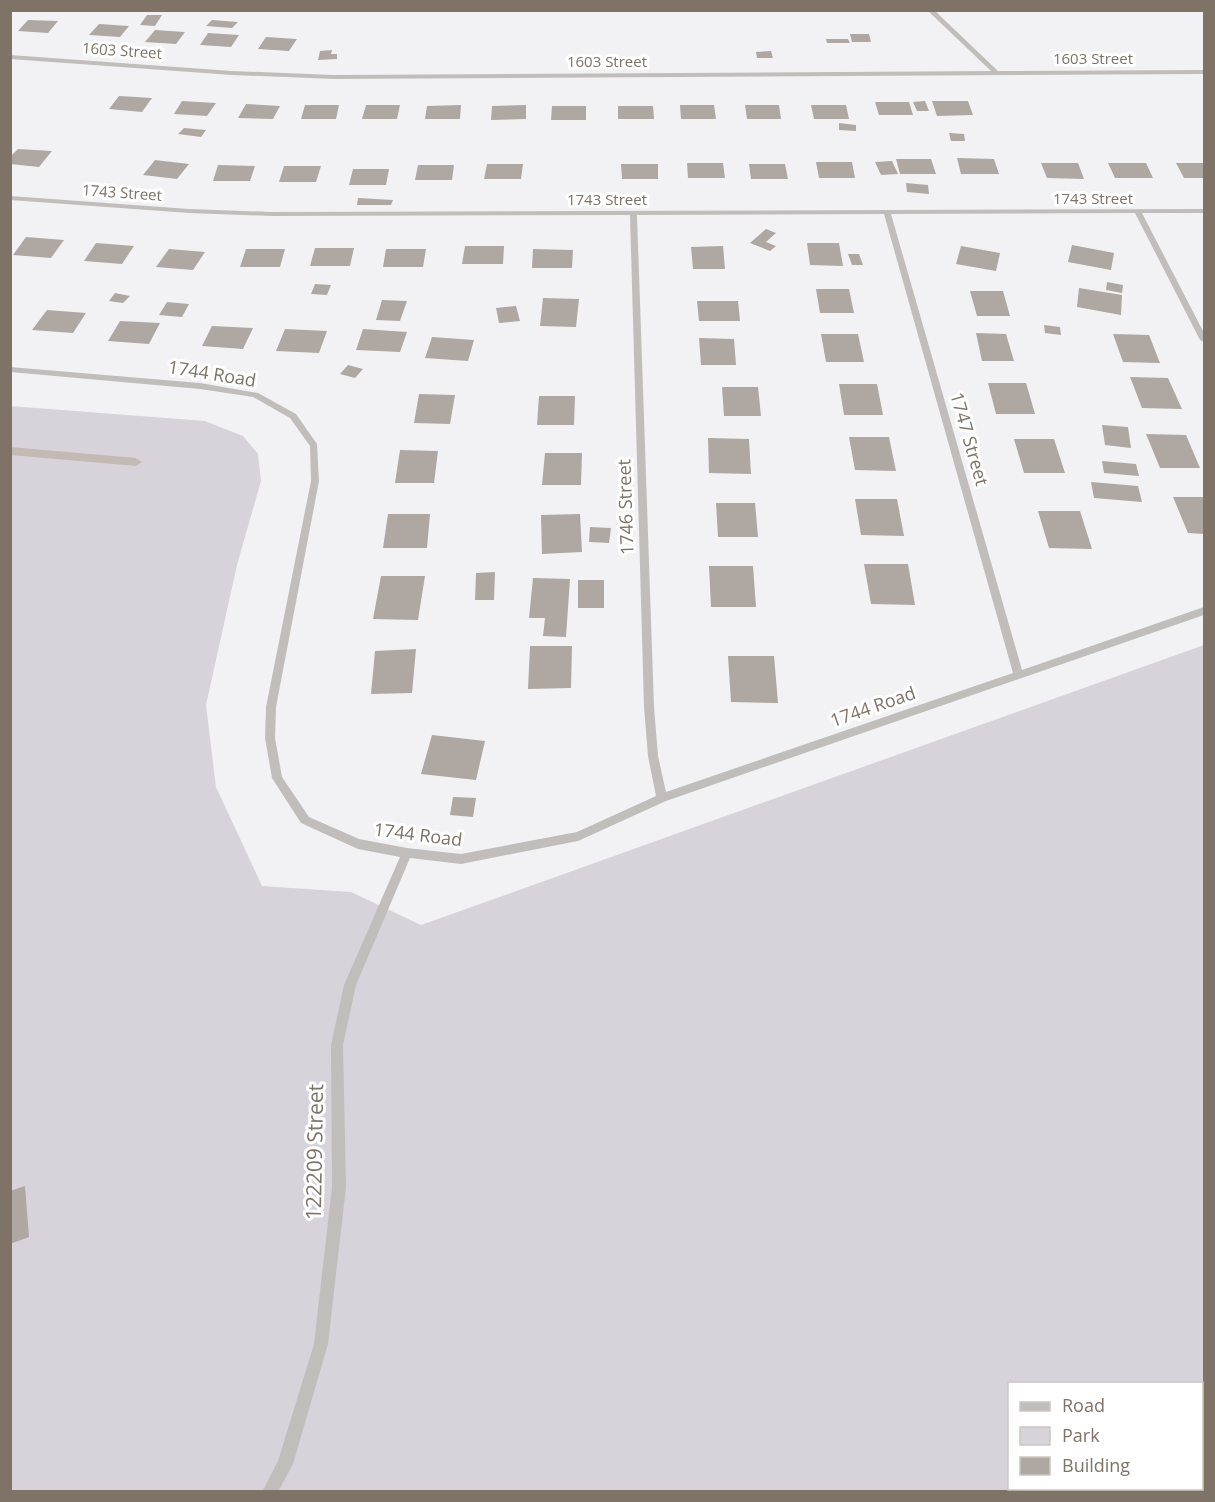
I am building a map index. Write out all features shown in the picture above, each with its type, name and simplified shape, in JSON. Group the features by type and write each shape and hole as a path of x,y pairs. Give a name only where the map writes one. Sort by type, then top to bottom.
{"street":[{"path":"930,10 996,73"},
{"name":"1603 Street","path":"10,57 232,73 334,76 1204,72"},
{"name":"1743 Street","path":"10,198 189,211 272,214 1204,211"},
{"path":"1138,212 1204,340"},
{"name":"1746 Street","path":"633,213 652,756 662,798"},
{"name":"1747 Street","path":"887,213 1019,675"},
{"name":"1744 Road","path":"10,369 200,386 255,395 294,416 314,446 315,481 272,706 270,738 277,778 305,820 358,844 407,853 461,859 578,836 662,798 1204,611"},
{"name":"122209 Street","path":"269,1491 285,1464 321,1344 339,1187 338,1045 350,985 407,853"}],"green space":[{"path":"10,406 205,421 243,436 258,454 261,481 237,565 206,705 216,787 262,886 351,892 421,925 1204,645 1204,1491 11,1491"}],"building":[{"path":"147,15 162,15 155,26 140,25"},
{"path":"28,20 58,21 48,33 18,31"},
{"path":"212,20 238,22 232,28 206,26"},
{"path":"99,24 129,26 120,37 89,35"},
{"path":"155,30 185,32 176,44 145,42"},
{"path":"208,33 239,35 231,47 200,45"},
{"path":"850,34 869,34 871,42 852,42"},
{"path":"266,37 297,39 289,51 258,49"},
{"path":"826,39 848,39 850,43 827,43"},
{"path":"332,50 331,54 337,54 337,59 318,60 320,51"},
{"path":"771,51 773,58 757,58 756,52"},
{"path":"119,96 152,98 142,112 109,109"},
{"path":"182,101 216,103 207,116 174,114"},
{"path":"925,101 929,111 917,111 913,102"},
{"path":"932,101 968,101 973,115 937,116"},
{"path":"875,102 909,102 913,115 879,115"},
{"path":"246,104 280,106 273,119 238,118"},
{"path":"305,105 339,105 336,119 301,119"},
{"path":"366,105 400,105 397,119 362,119"},
{"path":"461,105 460,119 425,119 427,106"},
{"path":"526,105 526,119 491,120 492,106"},
{"path":"680,105 714,105 716,119 681,119"},
{"path":"745,105 779,105 781,119 747,119"},
{"path":"811,105 846,105 849,119 814,119"},
{"path":"552,106 586,106 586,120 551,120"},
{"path":"618,106 653,106 654,119 618,119"},
{"path":"839,123 856,125 856,131 839,130"},
{"path":"184,128 206,130 201,137 178,134"},
{"path":"949,133 964,134 965,141 951,141"},
{"path":"18,149 52,151 39,167 10,164 10,157"},
{"path":"957,158 994,159 999,174 961,174"},
{"path":"896,159 931,159 936,174 900,174"},
{"path":"155,160 189,164 177,179 143,175"},
{"path":"892,161 898,174 881,175 875,162"},
{"path":"816,162 852,162 855,178 819,178"},
{"path":"687,163 723,163 725,178 688,178"},
{"path":"1041,163 1078,163 1084,179 1047,178"},
{"path":"1108,163 1146,163 1153,178 1115,178"},
{"path":"1176,163 1204,163 1204,178 1184,178"},
{"path":"487,164 523,164 521,179 484,179"},
{"path":"621,164 658,164 658,179 622,179"},
{"path":"749,164 785,164 788,179 751,179"},
{"path":"218,165 255,166 250,181 213,181"},
{"path":"418,165 454,165 452,180 415,180"},
{"path":"284,166 321,166 316,182 279,182"},
{"path":"353,169 389,169 386,185 349,185"},
{"path":"906,183 928,185 929,194 907,192"},
{"path":"358,198 393,200 391,205 357,205"},
{"path":"766,229 776,233 766,242 776,246 770,251 750,243"},
{"path":"26,237 64,240 51,258 13,255"},
{"path":"96,243 134,246 122,264 84,261"},
{"path":"807,243 839,243 843,266 810,265"},
{"path":"1072,245 1114,253 1111,270 1068,262"},
{"path":"465,246 504,246 503,264 462,264"},
{"path":"723,246 725,269 693,269 691,247"},
{"path":"961,246 1000,253 996,271 956,264"},
{"path":"315,248 354,248 350,266 310,266"},
{"path":"169,249 205,252 193,270 156,267"},
{"path":"246,249 285,249 280,267 240,267"},
{"path":"386,249 426,249 423,267 383,267"},
{"path":"533,249 573,250 572,268 532,268"},
{"path":"848,254 859,254 863,265 852,265"},
{"path":"1107,282 1123,285 1122,293 1106,290"},
{"path":"315,284 331,285 327,295 311,294"},
{"path":"1079,288 1122,295 1121,315 1077,307"},
{"path":"816,289 849,289 854,313 820,313"},
{"path":"970,291 1003,291 1010,316 977,316"},
{"path":"115,293 130,296 123,303 109,301"},
{"path":"543,298 579,299 576,327 540,326"},
{"path":"382,300 407,301 400,321 376,320"},
{"path":"697,301 738,301 740,321 699,321"},
{"path":"167,302 189,304 182,317 159,315"},
{"path":"516,306 520,321 499,323 496,308"},
{"path":"47,310 86,313 73,333 32,330"},
{"path":"120,321 160,323 149,344 108,341"},
{"path":"1044,325 1060,327 1061,335 1045,333"},
{"path":"212,326 253,328 243,349 202,346"},
{"path":"285,329 327,331 319,353 276,351"},
{"path":"363,329 407,332 400,352 356,350"},
{"path":"976,333 1006,334 1014,361 982,361"},
{"path":"821,334 858,334 864,362 826,362"},
{"path":"1113,334 1149,335 1160,363 1123,362"},
{"path":"432,337 474,340 468,361 425,358"},
{"path":"699,338 734,339 736,365 701,365"},
{"path":"348,365 363,369 355,378 340,374"},
{"path":"1130,377 1168,378 1182,409 1142,408"},
{"path":"988,383 1026,383 1035,414 996,414"},
{"path":"839,384 877,384 883,415 844,415"},
{"path":"722,387 758,387 761,416 724,416"},
{"path":"419,394 455,395 450,424 414,423"},
{"path":"539,396 575,396 574,425 537,425"},
{"path":"1102,425 1128,427 1131,448 1105,445"},
{"path":"1146,434 1186,435 1200,468 1160,468"},
{"path":"849,437 889,437 896,471 855,470"},
{"path":"708,438 749,439 751,474 709,473"},
{"path":"1014,439 1054,439 1065,473 1024,473"},
{"path":"400,450 438,451 434,483 395,483"},
{"path":"545,453 582,453 581,485 542,485"},
{"path":"1102,461 1136,464 1139,476 1104,473"},
{"path":"1091,482 1138,486 1142,502 1094,498"},
{"path":"1173,497 1204,497 1204,534 1188,533"},
{"path":"855,499 897,499 904,536 861,535"},
{"path":"716,503 755,503 758,537 718,537"},
{"path":"1038,511 1080,511 1092,549 1049,548"},
{"path":"388,514 430,514 427,548 383,548"},
{"path":"580,514 582,552 542,554 541,515"},
{"path":"590,527 611,528 609,543 589,542"},
{"path":"864,564 908,564 915,605 871,604"},
{"path":"709,566 753,566 756,607 711,607"},
{"path":"495,572 494,600 475,600 476,573"},
{"path":"381,576 425,576 418,620 373,619"},
{"path":"533,578 570,579 566,637 543,636 545,618 529,618"},
{"path":"578,580 604,580 604,608 578,608"},
{"path":"530,646 572,646 571,688 528,689"},
{"path":"416,649 412,693 371,694 375,651"},
{"path":"728,656 774,656 778,703 731,702"},
{"path":"432,735 485,741 476,780 421,774"},
{"path":"453,797 476,798 473,817 450,815"},
{"path":"25,1186 29,1237 10,1244 10,1191"}],"waterway":[{"path":"10,451 136,462"}]}
